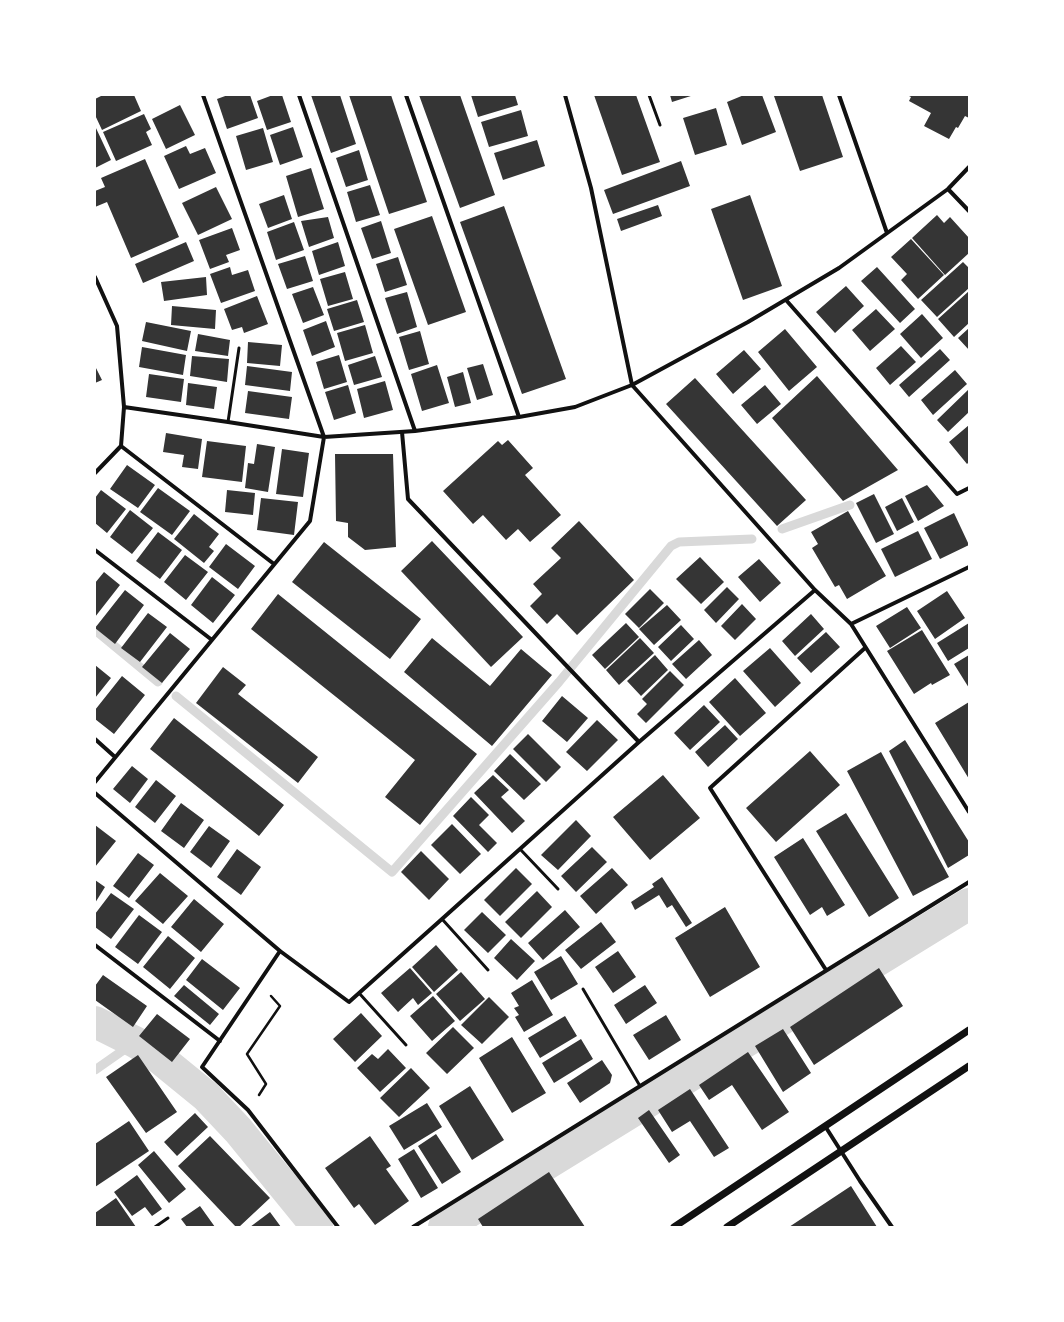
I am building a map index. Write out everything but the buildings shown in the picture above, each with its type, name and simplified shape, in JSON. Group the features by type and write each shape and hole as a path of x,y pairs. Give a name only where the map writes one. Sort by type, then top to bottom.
{"street":[{"path":"95,782 310,521 324,437 203,95"},
{"path":"299,95 414,431"},
{"path":"406,95 519,417"},
{"path":"565,95 591,188 632,385 815,590 850,624 969,812"},
{"path":"839,95 887,233"},
{"path":"124,407 324,437 414,431 519,417 575,407 632,385 748,322 839,268 948,189 969,167"},
{"path":"948,189 969,211"},
{"path":"95,277 116,326 124,407 121,446 95,473"},
{"path":"786,300 957,494 969,488"},
{"path":"402,432 408,500 639,742"},
{"path":"121,446 274,564"},
{"path":"95,550 212,640"},
{"path":"850,624 969,566"},
{"path":"95,793 280,951 349,1002 639,742 815,590"},
{"path":"826,970 710,788 866,648"},
{"path":"95,739 115,757"},
{"path":"413,1227 969,882"},
{"path":"95,945 220,1041"},
{"path":"280,951 202,1067 248,1110 338,1227"},
{"path":"674,1227 969,1030"},
{"path":"727,1227 840,1150 969,1066"},
{"path":"825,1126 892,1227"}],"lane":[{"path":"649,95 660,124"},
{"path":"228,422 239,348"},
{"path":"520,849 558,889"},
{"path":"442,919 488,970"},
{"path":"583,989 640,1086"},
{"path":"358,993 406,1045"},
{"path":"155,1227 168,1218"}],"path":[{"path":"248,1110 266,1084 247,1054 280,1006 258,984"}],"waterway":[{"path":"782,529 850,505"},
{"path":"176,696 392,872 559,682 671,546 679,542 752,539"},
{"path":"95,630 158,682"},
{"path":"444,1227 969,904"},
{"path":"95,1022 152,1052 206,1096 238,1130 317,1227"},
{"path":"95,1070 135,1042"}]}
